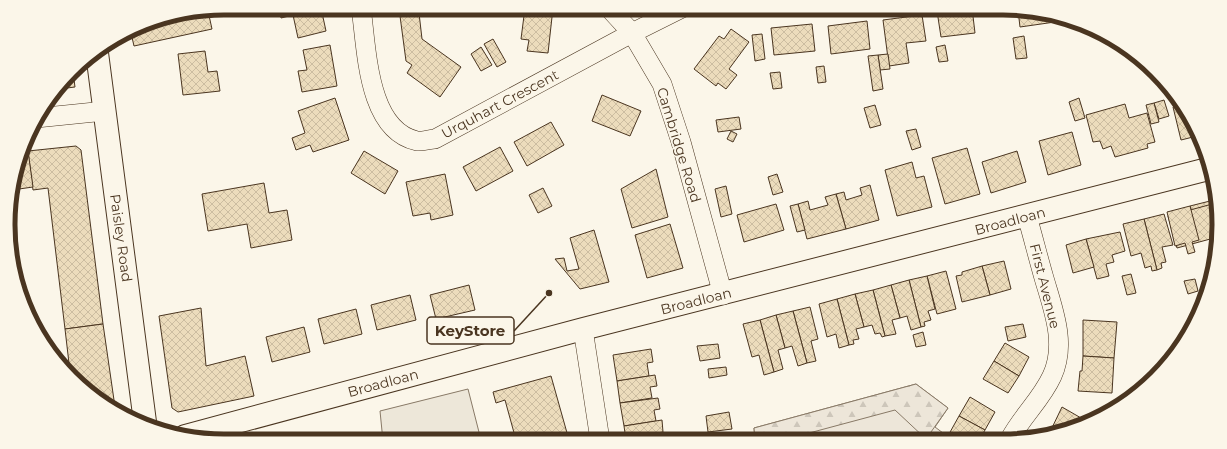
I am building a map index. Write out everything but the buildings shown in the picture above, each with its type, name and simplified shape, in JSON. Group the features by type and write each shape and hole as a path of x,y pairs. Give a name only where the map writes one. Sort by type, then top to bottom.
{"street":[{"name":"Urquhart Crescent","path":"362,15 374,92 378,107 388,122 402,136 418,141 435,139 668,15"},
{"name":"Cambridge Road","path":"615,15 632,33 664,92 681,142 722,295"},
{"name":"Paisley Road","path":"98,58 145,418"},
{"path":"45,117 105,110"},
{"name":"Broadloan","path":"199,432 583,329 722,295 1205,170"},
{"name":"First Avenue","path":"1012,434 1017,425 1044,393 1053,374 1058,357 1057,323 1027,216"},
{"path":"583,329 599,434"}],"green space":[{"path":"916,384 948,408 935,427 944,434 754,434 754,428"},
{"path":"916,384 948,408 930,434 921,434 895,410 805,434 754,434 754,428"}],"shaded area":[{"path":"468,389 479,434 382,434 380,411"}],"place":[{"name":"KeyStore","path":"549,293"}]}
